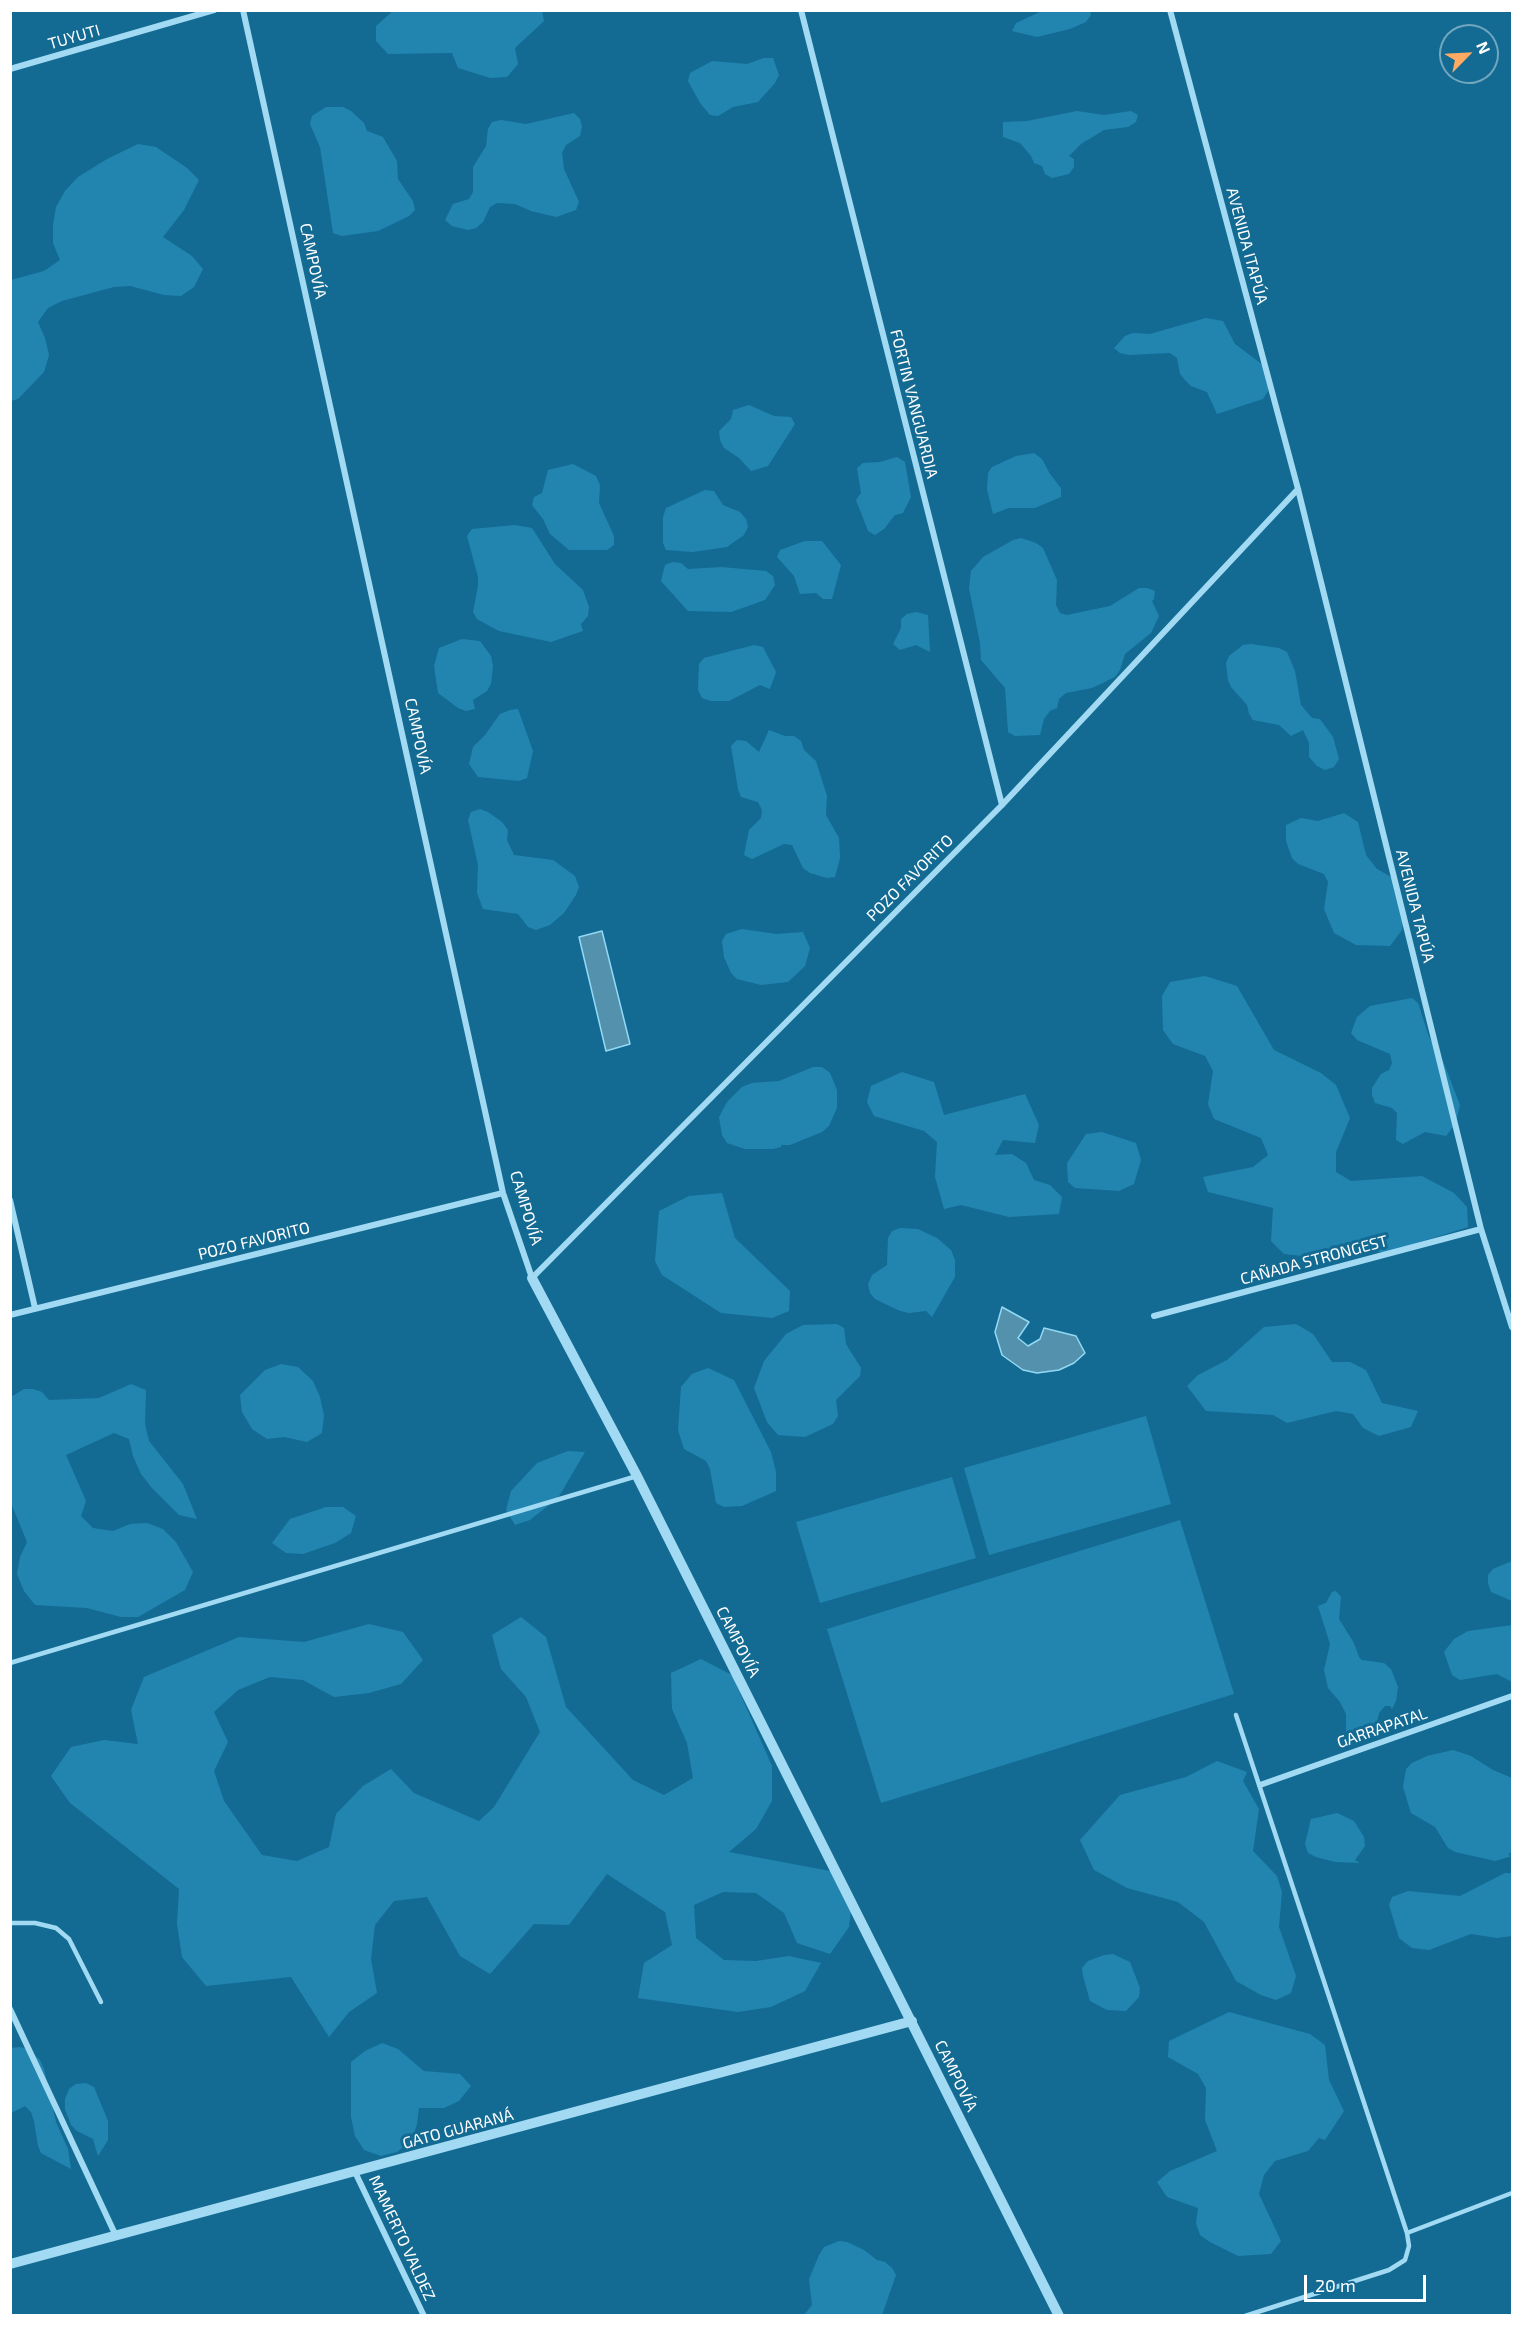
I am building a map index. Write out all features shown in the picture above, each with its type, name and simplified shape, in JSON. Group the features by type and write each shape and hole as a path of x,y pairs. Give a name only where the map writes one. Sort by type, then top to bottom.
{"street":[{"name":"TUYUTI","path":"10,69 214,10"},
{"name":"CAMPOVÍA","path":"243,10 503,1193 532,1278 637,1476 1059,2316"},
{"name":"FORTIN VANGUARDIA","path":"801,10 1002,805"},
{"name":"AVENIDA ITAPÚA","path":"1170,10 1298,489"},
{"name":"POZO FAVORITO","path":"532,1278 1002,805 1298,489"},
{"name":"AVENIDA TAPÚA","path":"1298,489 1481,1229 1512,1327"},
{"name":"POZO FAVORITO","path":"10,1315 503,1193"},
{"path":"10,1200 35,1308"},
{"name":"CAÑADA STRONGEST","path":"1154,1316 1481,1229"},
{"name":"GARRAPATAL","path":"1260,1785 1512,1696"},
{"path":"10,2009 116,2236"},
{"name":"GATO GUARANÁ","path":"10,2265 912,2021"},
{"name":"MAMERTO VALDEZ","path":"355,2172 424,2316"}],"lane":[{"path":"10,1663 637,1476"},
{"path":"1236,1715 1407,2233 1409,2246 1405,2260 1389,2270 1245,2316"},
{"path":"10,1923 35,1923 56,1928 69,1939 101,2002"},
{"path":"1407,2233 1512,2193"}],"shaded area":[{"path":"394,10 542,11 544,21 515,48 518,64 507,77 490,78 458,68 452,53 388,54 376,41 376,26"},
{"path":"1042,11 1090,11 1091,15 1086,22 1070,29 1037,37 1012,31 1016,23"},
{"path":"764,58 773,58 779,75 775,83 758,102 733,107 718,116 710,115 700,103 688,81 690,73 712,61 747,64"},
{"path":"326,107 343,107 351,111 364,123 367,131 383,137 397,161 398,179 413,201 415,210 409,216 378,231 342,236 333,233 320,147 310,124 312,116"},
{"path":"1077,111 1104,115 1131,111 1138,115 1136,122 1128,127 1104,130 1081,144 1069,156 1074,159 1074,167 1069,174 1052,178 1045,174 1042,166 1034,163 1020,143 1003,137 1003,122 1027,121"},
{"path":"574,113 580,119 582,127 580,136 566,145 562,153 564,169 579,202 576,210 556,217 531,211 515,204 497,203 490,207 483,222 476,228 468,230 452,226 445,220 453,204 469,199 473,192 473,167 486,146 488,129 492,122 501,120 526,124"},
{"path":"138,144 156,147 187,168 199,180 184,210 163,237 192,256 203,269 194,287 181,296 164,295 130,286 114,287 62,301 48,308 38,322 49,355 44,372 18,399 11,401 11,280 44,271 60,260 53,243 53,225 56,207 65,191 78,177"},
{"path":"1206,318 1223,321 1235,344 1263,365 1269,381 1268,391 1263,399 1217,414 1207,392 1191,386 1185,380 1180,374 1177,358 1170,353 1129,355 1120,353 1114,348 1125,336 1133,333 1150,334"},
{"path":"749,405 774,416 791,417 795,424 768,466 751,471 739,458 724,448 719,431 731,419 733,410"},
{"path":"1034,453 1042,459 1061,488 1061,497 1035,508 1009,508 993,514 987,489 988,473 992,467 1016,456"},
{"path":"897,457 905,462 911,497 903,513 895,515 884,529 875,535 868,531 856,500 861,493 857,468 863,463 880,462"},
{"path":"573,464 596,476 600,485 599,503 614,536 614,545 607,550 569,550 550,534 543,519 532,505 534,497 542,493 548,470"},
{"path":"705,490 714,491 723,505 740,512 746,519 748,527 744,535 727,547 693,552 666,550 663,543 663,517 666,508"},
{"path":"515,525 532,528 555,564 583,590 589,607 588,616 581,624 583,631 551,642 499,631 477,619 473,612 478,577 467,536 472,529"},
{"path":"1021,538 1043,548 1057,580 1056,605 1060,613 1067,615 1110,606 1139,588 1147,588 1155,591 1152,601 1159,616 1151,633 1125,654 1115,677 1092,688 1066,693 1059,699 1057,708 1050,711 1044,719 1040,735 1015,736 1008,732 1005,688 981,660 980,643 969,588 971,571 983,557"},
{"path":"805,541 822,541 841,565 832,599 823,599 816,593 800,594 794,576 777,557 780,550"},
{"path":"673,562 681,563 688,569 721,567 766,571 773,576 775,585 765,600 731,612 688,611 661,581 665,565"},
{"path":"916,612 928,615 930,652 916,645 900,650 893,644 901,628 901,619 907,614"},
{"path":"462,639 480,641 491,656 493,666 491,684 487,691 473,700 475,709 466,711 458,708 438,693 434,666 439,648"},
{"path":"754,645 763,647 776,672 770,689 760,685 729,701 711,701 702,698 698,690 699,664 704,658"},
{"path":"1243,645 1279,648 1287,652 1295,671 1301,705 1312,718 1320,719 1333,737 1339,759 1334,767 1325,770 1317,766 1309,757 1309,743 1303,730 1291,736 1279,725 1253,720 1247,705 1231,687 1226,663 1229,656"},
{"path":"518,709 533,751 527,778 519,781 478,777 469,764 473,747 500,714"},
{"path":"769,730 785,736 794,736 801,741 804,750 816,761 827,796 826,815 839,838 840,858 835,877 827,878 810,873 803,868 792,845 784,844 752,859 744,855 749,830 761,818 762,810 758,802 741,797 731,746 737,740 746,741 759,752"},
{"path":"480,809 502,822 508,830 507,840 514,855 553,860 575,876 579,887 576,895 564,913 550,925 536,930 528,927 518,914 483,909 477,893 478,865 468,820 471,812"},
{"path":"1344,813 1358,822 1366,855 1377,869 1393,878 1403,921 1402,930 1390,946 1356,945 1334,933 1324,909 1328,882 1324,874 1298,864 1292,858 1286,841 1286,825 1301,818 1318,821"},
{"path":"742,929 776,934 803,932 810,948 805,966 788,982 761,985 737,979 731,973 724,957 722,941 726,934"},
{"path":"602,931 630,1044 606,1051 579,937"},
{"path":"1205,976 1237,986 1274,1050 1321,1073 1336,1085 1350,1118 1336,1152 1336,1172 1351,1181 1422,1176 1454,1193 1467,1207 1468,1227 1385,1253 1353,1248 1302,1256 1284,1254 1271,1241 1273,1208 1208,1192 1203,1177 1253,1167 1268,1155 1261,1138 1214,1119 1208,1104 1213,1071 1205,1056 1173,1044 1163,1030 1162,996 1170,982"},
{"path":"1412,998 1418,1003 1429,1037 1443,1061 1460,1105 1456,1123 1446,1136 1425,1132 1403,1144 1396,1140 1397,1113 1392,1108 1375,1103 1372,1095 1372,1088 1381,1074 1389,1070 1392,1063 1390,1054 1357,1040 1351,1033 1357,1017 1370,1006"},
{"path":"813,1067 822,1067 830,1073 837,1090 837,1108 829,1126 822,1132 773,1149 745,1149 727,1143 722,1135 719,1117 727,1102 742,1087 752,1083 779,1081"},
{"path":"902,1072 934,1082 944,1115 1025,1094 1039,1125 1035,1143 1003,1140 995,1155 1012,1154 1026,1163 1034,1180 1050,1185 1062,1197 1059,1214 1009,1217 961,1205 944,1209 935,1177 937,1142 924,1131 874,1116 867,1102 871,1086"},
{"path":"1102,1132 1136,1143 1141,1160 1134,1184 1119,1191 1075,1188 1068,1182 1067,1163 1086,1134"},
{"path":"722,1193 735,1238 790,1291 789,1311 772,1318 721,1313 662,1275 655,1261 659,1211 689,1196"},
{"path":"900,1228 918,1229 937,1238 951,1250 955,1260 955,1277 932,1317 926,1311 909,1313 900,1311 875,1299 870,1293 868,1284 872,1275 887,1265 888,1238 892,1231"},
{"path":"1002,1307 1029,1322 1018,1338 1028,1346 1040,1339 1044,1328 1076,1336 1085,1353 1074,1363 1059,1370 1037,1373 1023,1370 1002,1355 995,1332"},
{"path":"837,1324 844,1328 846,1344 861,1368 860,1376 836,1400 838,1416 833,1424 805,1437 778,1435 767,1422 754,1388 764,1361 786,1334 803,1325"},
{"path":"1296,1324 1313,1334 1332,1362 1350,1362 1366,1370 1382,1403 1418,1411 1411,1427 1379,1436 1363,1428 1353,1414 1336,1411 1287,1423 1273,1415 1206,1411 1187,1386 1198,1375 1227,1360 1264,1327"},
{"path":"281,1364 298,1367 313,1381 320,1397 324,1415 322,1433 307,1442 284,1437 267,1439 252,1429 242,1412 240,1395 265,1370"},
{"path":"708,1368 734,1380 771,1452 776,1472 776,1491 742,1506 724,1507 716,1503 710,1469 706,1461 684,1449 678,1430 681,1387 692,1374"},
{"path":"131,1384 146,1390 145,1424 149,1441 183,1484 197,1519 179,1515 152,1488 141,1474 129,1439 114,1433 66,1455 86,1501 81,1516 93,1528 113,1531 130,1524 147,1523 163,1529 176,1542 193,1572 185,1590 138,1617 121,1617 87,1608 35,1605 24,1591 17,1574 20,1557 27,1542 11,1503 11,1397 24,1389 33,1389 42,1392 49,1400 99,1398"},
{"path":"1146,1416 1171,1504 989,1555 964,1468"},
{"path":"568,1451 585,1452 558,1498 530,1520 515,1525 506,1510 511,1491 537,1463"},
{"path":"952,1477 976,1558 820,1603 796,1522"},
{"path":"326,1507 343,1507 356,1516 351,1533 335,1543 303,1554 286,1553 272,1543 290,1519"},
{"path":"1180,1520 1234,1694 881,1803 827,1629"},
{"path":"1512,1561 1512,1601 1491,1592 1488,1575 1493,1569"},
{"path":"1336,1591 1341,1597 1339,1619 1354,1643 1359,1657 1362,1660 1384,1663 1391,1669 1398,1687 1392,1709 1390,1706 1385,1706 1379,1713 1377,1722 1367,1731 1354,1735 1348,1735 1346,1731 1346,1714 1340,1702 1328,1688 1324,1670 1330,1644 1318,1606 1326,1603 1332,1592"},
{"path":"521,1617 546,1637 566,1707 633,1780 664,1795 693,1778 687,1743 672,1709 671,1673 701,1659 732,1675 772,1766 772,1801 756,1829 729,1852 830,1871 853,1894 849,1927 830,1954 797,1943 784,1913 756,1893 723,1892 694,1905 696,1938 724,1960 756,1961 789,1956 821,1963 805,1991 771,2007 738,2012 638,1998 644,1963 672,1945 665,1912 607,1874 569,1925 534,1924 490,1974 460,1956 427,1897 394,1901 375,1925 371,1959 377,1993 349,2012 329,2037 291,1977 206,1986 182,1957 177,1924 179,1889 70,1803 51,1776 71,1747 104,1740 138,1744 131,1710 144,1677 239,1637 304,1642 369,1624 403,1632 423,1660 401,1684 369,1693 334,1697 303,1680 270,1677 238,1690 214,1712 228,1742 214,1771 224,1801 262,1855 297,1861 329,1847 336,1814 363,1786 391,1769 414,1793 479,1821 494,1807 540,1732 526,1697 501,1669 492,1635"},
{"path":"1512,1625 1512,1682 1497,1674 1460,1680 1452,1675 1444,1652 1454,1639 1468,1631"},
{"path":"1453,1750 1471,1756 1493,1770 1512,1778 1512,1851 1508,1855 1512,1856 1495,1861 1455,1852 1448,1848 1435,1827 1411,1813 1403,1787 1406,1769 1412,1763 1427,1756"},
{"path":"1217,1761 1247,1772 1243,1781 1259,1809 1253,1851 1277,1876 1282,1892 1279,1927 1296,1976 1291,1993 1276,2000 1261,1995 1236,1981 1204,1922 1178,1902 1127,1888 1094,1870 1080,1840 1120,1795 1186,1777"},
{"path":"1337,1813 1354,1821 1364,1837 1365,1846 1355,1860 1360,1863 1335,1862 1308,1853 1305,1844 1311,1819"},
{"path":"1505,1873 1512,1873 1512,1936 1497,1938 1471,1934 1429,1950 1412,1948 1399,1938 1389,1905 1392,1897 1408,1891 1460,1896"},
{"path":"1113,1954 1130,1962 1140,1988 1139,1997 1126,2011 1107,2010 1090,2001 1083,1976 1082,1968 1088,1961"},
{"path":"1229,2012 1310,2034 1325,2045 1329,2080 1344,2111 1325,2140 1319,2138 1308,2151 1275,2161 1264,2175 1259,2194 1281,2241 1271,2254 1238,2256 1210,2242 1200,2235 1196,2223 1198,2208 1167,2197 1157,2182 1170,2171 1217,2151 1205,2120 1206,2088 1198,2074 1168,2057 1169,2041"},
{"path":"382,2043 398,2049 424,2071 460,2074 471,2086 459,2101 444,2108 419,2108 412,2140 397,2152 381,2156 364,2150 355,2136 351,2117 351,2062 365,2051"},
{"path":"11,2048 28,2049 40,2060 44,2069 56,2122 68,2149 71,2169 41,2153 31,2112 25,2106 11,2113"},
{"path":"86,2083 94,2087 108,2121 108,2140 98,2156 93,2139 77,2131 71,2125 65,2109 65,2099 69,2089 76,2084"},
{"path":"839,2241 864,2250 892,2268 896,2275 882,2315 804,2315 812,2305 809,2279 819,2255 824,2247"}]}
